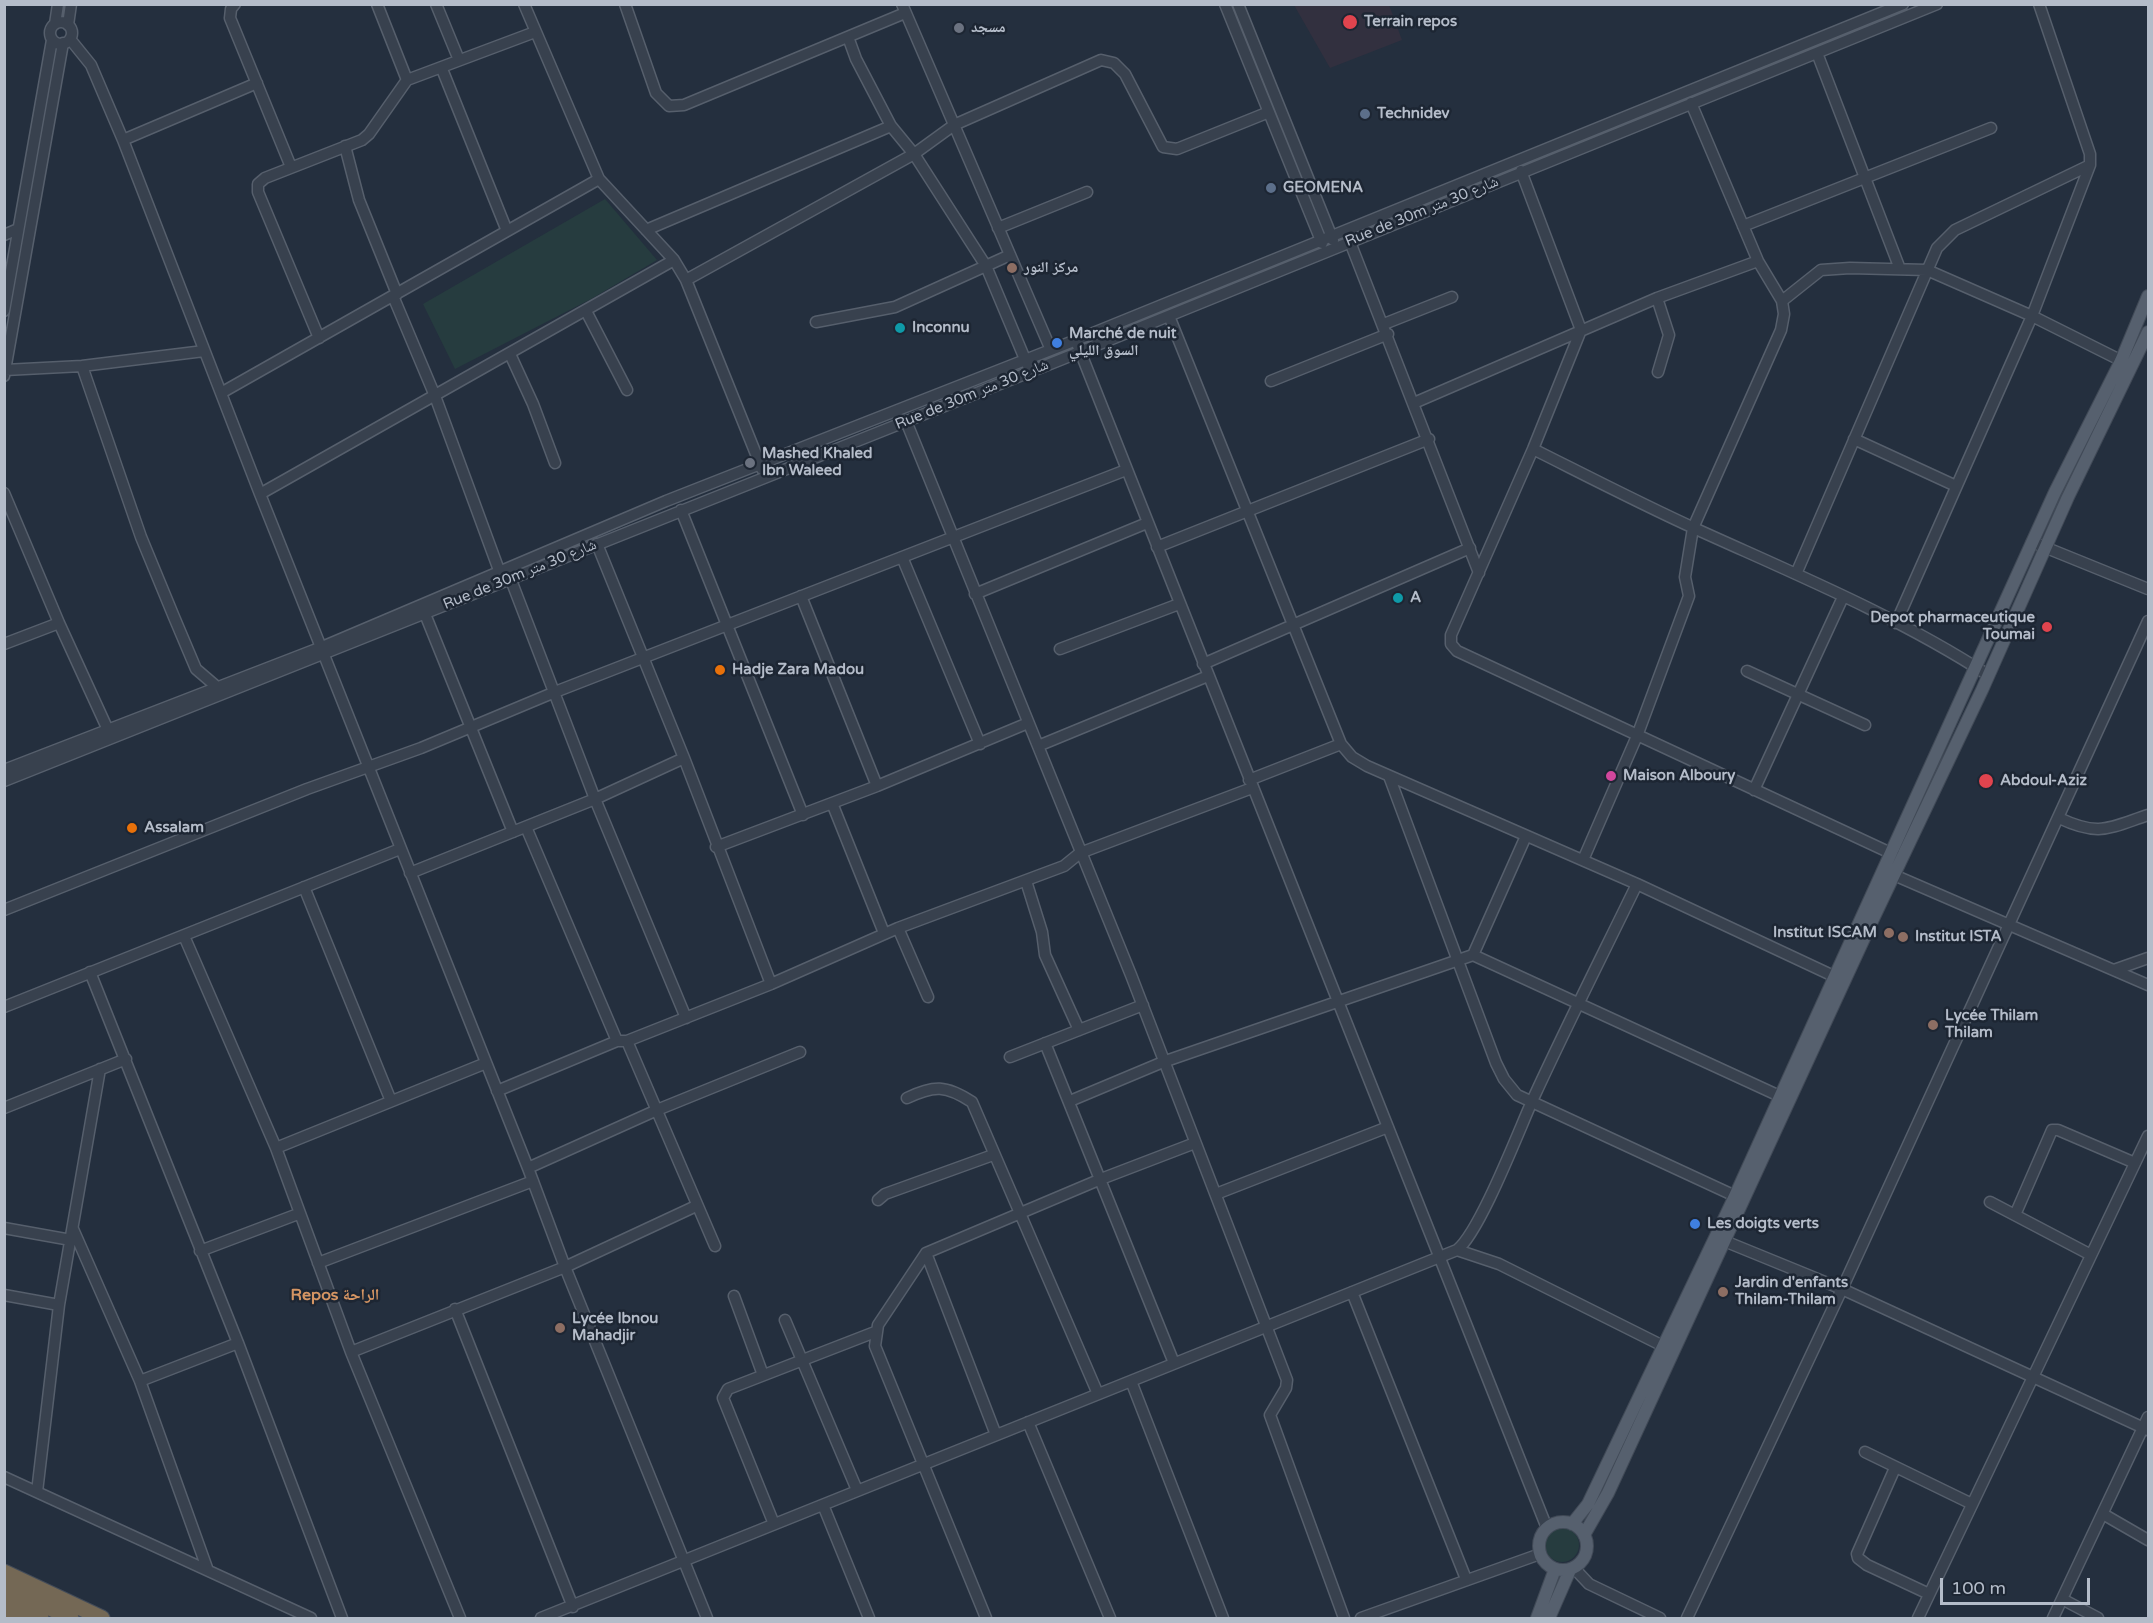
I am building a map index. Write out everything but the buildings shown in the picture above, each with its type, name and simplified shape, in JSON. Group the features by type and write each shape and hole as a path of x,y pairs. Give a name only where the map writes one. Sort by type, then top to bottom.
{"highway":[{"path":"4,1572 102,1618"},
{"path":"4,1586 71,1618"},
{"path":"4,1601 41,1618"},
{"path":"4,1614 15,1618"}],"main road":[{"path":"1572,1524 1588,1504 1668,1349 1890,873 1904,859 2127,364 2148,296"},
{"path":"1890,873 1891,854 2032,543 2127,364 2148,332"},
{"path":"1720,1240 1735,1196 1786,1098"},
{"path":"1584,1535 1608,1493 1668,1349"},
{"path":"1559,1522 1572,1524 1584,1535 1587,1550 1580,1564 1572,1569 1555,1569 1545,1563 1540,1554 1539,1540 1546,1528 1559,1522"},
{"path":"1537,1618 1555,1569"},
{"path":"1549,1618 1572,1569"}],"street":[{"path":"58,4 55,24 50,31 91,66 123,140 565,1267 707,1618"},
{"path":"4,310 18,229 62,41 72,31 68,25 71,4"},
{"path":"235,4 231,9 230,18 291,167"},
{"path":"377,4 407,80"},
{"path":"436,4 459,60"},
{"path":"524,4 599,179 674,260 686,280 766,477"},
{"path":"625,4 656,93 669,106 684,105 848,37 904,9 1051,350"},
{"path":"1225,4 1269,112 1326,237 1336,248"},
{"path":"1238,4 1326,237 1325,252"},
{"name":"Rue de 30m شارع 30 متر","path":"4,781 323,651 500,573 760,464 1076,340 1903,4"},
{"path":"1896,622 2032,315 2090,165 2090,154 2039,4"},
{"name":"Rue de 30m شارع 30 متر","path":"4,770 217,687 323,651 512,580 1934,5"},
{"path":"55,24 68,25"},
{"path":"318,338 258,192 258,184 265,178 369,134 407,80 442,69 459,60 535,32"},
{"path":"848,37 855,59 891,126 914,154 986,266 1029,372"},
{"path":"62,41 5,373 204,351"},
{"path":"1817,53 1900,268"},
{"path":"686,280 914,154 954,125 1101,60 1114,63 1125,74 1163,147 1177,149 1269,112"},
{"path":"442,69 507,231"},
{"path":"123,140 257,83"},
{"path":"1583,860 1637,736 1689,596 1685,577 1693,528 1781,330 1784,314 1782,301 1758,261 1691,103"},
{"path":"646,230 891,126"},
{"path":"1743,226 1992,128"},
{"path":"345,146 358,200 435,396 500,573"},
{"path":"1796,574 1937,248 1955,230 2090,165"},
{"path":"1521,171 1581,330 1533,449 1451,635 1451,644 1457,651 1904,859"},
{"path":"221,393 599,179"},
{"path":"998,228 1087,192"},
{"path":"4,235 18,229"},
{"path":"1350,242 1429,439 1479,573"},
{"path":"816,322 895,307 1010,255"},
{"path":"260,494 674,260"},
{"path":"1414,403 1657,298 1758,261"},
{"path":"1782,301 1821,270 1900,268 1928,270 2032,315 2127,364"},
{"path":"1271,381 1452,297"},
{"path":"1657,298 1669,335 1658,372"},
{"path":"586,311 627,390"},
{"path":"1169,316 1341,744 1352,757 1389,776 1637,884 1840,979"},
{"path":"1076,340 1546,1528"},
{"path":"510,354 533,404 555,463"},
{"path":"82,366 141,537 174,617 196,669 217,687"},
{"path":"906,421 1143,1005 1287,1380 1286,1388 1270,1410 1271,1420 1344,1618"},
{"path":"1157,547 1429,439"},
{"path":"1854,440 1956,486"},
{"path":"1533,449 1693,528 1896,622 1988,675"},
{"path":"4,910 307,789 369,767 555,692 1126,470"},
{"path":"4,494 108,730"},
{"path":"681,510 803,815"},
{"path":"975,594 1147,523"},
{"path":"2032,543 2148,589"},
{"path":"597,544 684,758 716,847 771,984"},
{"path":"1203,664 1470,548"},
{"path":"902,557 980,744"},
{"path":"512,580 596,799 686,1018"},
{"path":"801,596 877,786"},
{"path":"1754,789 1800,695 1843,597"},
{"path":"1060,649 1179,604"},
{"path":"425,614 513,832"},
{"path":"1687,1618 1842,1288 2148,621"},
{"path":"4,644 59,623"},
{"path":"1747,671 1865,725"},
{"path":"1038,746 1208,676"},
{"path":"716,847 877,786 1028,723"},
{"path":"497,1091 771,984 884,933 1064,866 1080,853 1250,784 1341,744"},
{"path":"410,873 596,799 684,758"},
{"path":"1389,776 1456,961 1504,1079 1517,1095 1735,1196"},
{"path":"832,803 884,933"},
{"path":"2059,818 2081,828 2095,831 2148,815"},
{"path":"526,827 622,1041 657,1110 715,1246"},
{"path":"1473,955 1526,836"},
{"path":"4,1007 400,849"},
{"path":"1890,873 2148,985"},
{"path":"1026,881 1042,932 1045,955 1079,1030"},
{"path":"541,1618 1457,1250 1467,1240 1482,1211 1578,1002 1637,884"},
{"path":"304,887 391,1101"},
{"path":"898,928 927,997"},
{"path":"184,936 276,1148 298,1214 351,1352 460,1618"},
{"path":"1070,1101 1163,1062 1473,955 1786,1098"},
{"path":"2114,970 2148,958"},
{"path":"90,972 238,1343 342,1618"},
{"path":"1010,1057 1143,1005"},
{"path":"1045,1043 1174,1363"},
{"path":"528,1168 657,1110 800,1052"},
{"path":"4,1108 126,1059"},
{"path":"276,1148 486,1064"},
{"path":"276,1148 486,1064"},
{"path":"37,1492 59,1305 100,1069"},
{"path":"907,1098 936,1087 955,1090 972,1102 1098,1394"},
{"path":"1215,1194 1388,1127"},
{"path":"2015,1215 2052,1130 2058,1130 2136,1163"},
{"path":"1918,1618 2148,1136"},
{"path":"986,1618 874,1346 875,1332 926,1253 1101,1179 1195,1143"},
{"path":"878,1200 885,1194 993,1155"},
{"path":"318,1263 533,1181"},
{"path":"1990,1202 2091,1255"},
{"path":"351,1352 565,1267 696,1206"},
{"path":"200,1251 298,1214"},
{"path":"4,1228 72,1234"},
{"path":"72,1234 140,1381 207,1568"},
{"path":"1720,1240 1842,1288 2146,1429"},
{"path":"1457,1250 1499,1264 1668,1349"},
{"path":"926,1253 996,1435"},
{"path":"1352,1292 1466,1579"},
{"path":"4,1295 59,1305"},
{"path":"734,1296 763,1375"},
{"path":"455,1309 573,1607"},
{"path":"785,1320 856,1490"},
{"path":"774,1524 723,1398 728,1389 875,1332"},
{"path":"140,1381 238,1343"},
{"path":"1131,1381 1223,1618"},
{"path":"2053,1618 2146,1429 2148,1417"},
{"path":"1028,1422 1110,1618"},
{"path":"1865,1452 1972,1504"},
{"path":"1895,1468 1857,1554 1858,1558 1867,1565 1929,1594"},
{"path":"4,1476 311,1618"},
{"path":"824,1505 868,1618"},
{"path":"2103,1514 2148,1540"},
{"path":"1361,1618 1540,1554"},
{"path":"1572,1569 1589,1584 1660,1618"},
{"path":"2062,1599 2098,1618"}],"shaded area":[{"name":"Terrain repos","path":"1294,5 1389,5 1402,40 1330,68"}],"green space":[{"path":"605,199 657,260 591,299 455,369 423,304"},
{"path":"1562,1528 1574,1533 1579,1545 1574,1557 1562,1562 1550,1557 1545,1545 1550,1533"}],"place":[{"name":"Terrain repos","path":"1350,22"},
{"name":"مسجد","path":"959,28"},
{"name":"Technidev","path":"1365,114"},
{"name":"GEOMENA","path":"1271,188"},
{"name":"مركز النور","path":"1012,268"},
{"name":"Inconnu","path":"900,328"},
{"name":"Marché de nuit السوق الليلي","path":"1057,343"},
{"name":"Mashed Khaled Ibn Waleed","path":"750,463"},
{"name":"A","path":"1398,598"},
{"name":"Depot pharmaceutique Toumai","path":"2047,627"},
{"name":"Hadje Zara Madou","path":"720,670"},
{"name":"Maison Alboury","path":"1611,776"},
{"name":"Abdoul-Aziz","path":"1986,781"},
{"name":"Assalam","path":"132,828"},
{"name":"Institut ISCAM","path":"1889,933"},
{"name":"Institut ISTA","path":"1903,937"},
{"name":"Lycée Thilam Thilam","path":"1933,1025"},
{"name":"Les doigts verts","path":"1695,1224"},
{"name":"Jardin d'enfants Thilam-Thilam","path":"1723,1292"},
{"name":"Lycée Ibnou Mahadjir","path":"560,1328"}],"district":[{"name":"Repos الراحة","path":"335,1296"}]}
